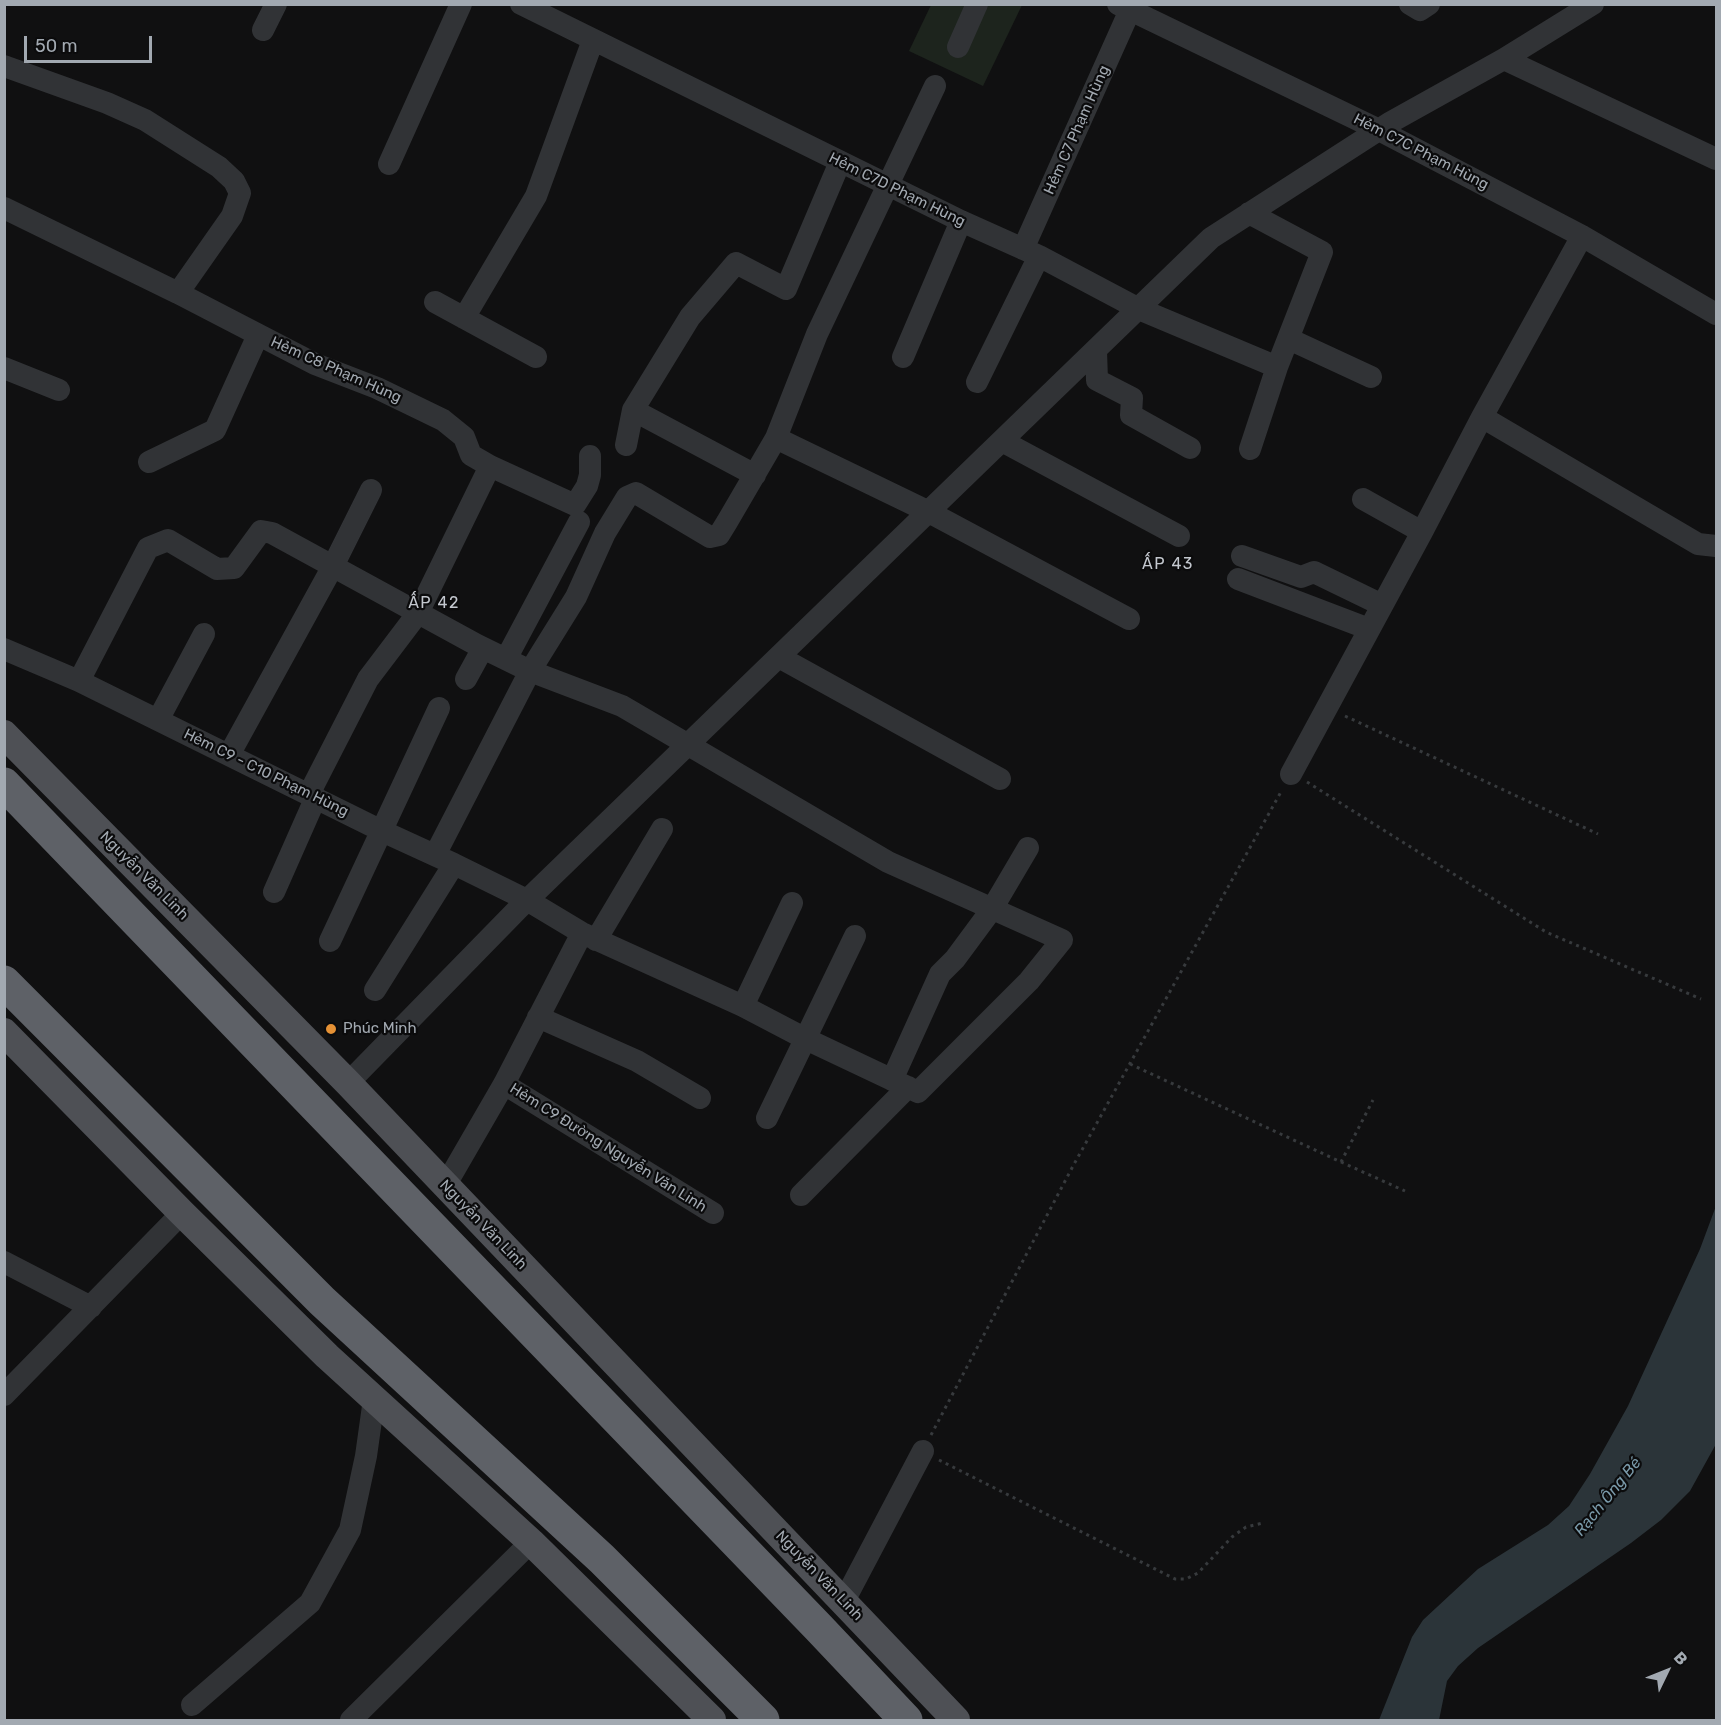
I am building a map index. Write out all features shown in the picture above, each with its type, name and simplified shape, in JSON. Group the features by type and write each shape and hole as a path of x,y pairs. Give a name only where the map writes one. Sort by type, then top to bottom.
{"highway":[{"path":"4,784 906,1720"},
{"path":"4,982 322,1301 602,1559 763,1720"}],"main road":[{"name":"Nguyễn Văn Linh","path":"4,734 348,1083 956,1720"},
{"path":"4,1032 327,1356 531,1542 712,1720"}],"street":[{"path":"263,30 276,4"},
{"path":"389,164 461,4"},
{"name":"Hẻm C7D Phạm Hùng","path":"520,4 887,185 1031,253 1139,309 1277,367"},
{"path":"958,47 977,4"},
{"path":"348,1083 527,900 1211,238 1379,130 1593,4"},
{"name":"Hẻm C7C Phạm Hùng","path":"1124,7 1379,130 1582,236 1716,314"},
{"name":"Hẻm C7 Phạm Hùng","path":"977,382 1031,253 1124,7"},
{"path":"464,318 536,196 593,40"},
{"path":"1504,58 1716,159"},
{"path":"4,66 107,103 145,120 219,167 234,181 240,193 232,216 178,293"},
{"path":"375,990 444,860 530,671 576,597 605,533 627,497 636,493 710,537 715,537 727,522 776,438 817,334 936,87"},
{"path":"626,445 633,410 690,317 736,263 786,289 840,162"},
{"name":"Hẻm C8 Phạm Hùng","path":"4,208 178,293 315,364 377,387 443,420 464,437 471,455 575,505 587,486 590,475 590,456"},
{"path":"1249,213 1322,252 1277,367 1250,449"},
{"path":"903,357 961,221"},
{"path":"1291,774 1482,417 1582,236"},
{"path":"435,302 536,357"},
{"path":"149,462 215,430 258,335"},
{"path":"1289,339 1371,377"},
{"path":"1096,351 1097,380 1132,398 1131,415 1190,448"},
{"path":"4,368 59,390"},
{"path":"633,410 754,475"},
{"path":"1482,417 1698,544 1716,546"},
{"path":"776,438 927,511 1129,619"},
{"path":"1002,441 1179,536"},
{"path":"274,892 312,796 368,679 418,613 490,466"},
{"path":"230,755 333,566 371,490"},
{"path":"1363,499 1422,532"},
{"path":"506,659 579,522"},
{"path":"79,681 148,548 168,540 218,569 234,568 261,531 272,533 483,648 530,671 622,706 888,862 1062,940 1029,981 906,1086 801,1195"},
{"path":"1242,556 1301,577 1314,572 1382,605"},
{"path":"1238,579 1369,629"},
{"path":"158,720 204,634"},
{"path":"466,679 483,648"},
{"name":"Hẻm C9 - C10 Phạm Hùng","path":"4,649 79,681 527,900 589,936 743,1006 806,1039 906,1086"},
{"path":"779,657 1000,779"},
{"path":"330,941 439,708"},
{"name":"Hẻm C9 Đường Nguyễn Văn Linh","path":"445,1186 504,1084 538,1017 589,936 662,829"},
{"path":"906,1086 940,974 955,960 992,909 1028,849"},
{"path":"743,1006 792,903"},
{"path":"767,1118 855,936"},
{"path":"538,1017 637,1061 700,1098"},
{"name":"Hẻm C9 Đường Nguyễn Văn Linh","path":"504,1084 713,1213"},
{"path":"4,1395 182,1213"},
{"path":"4,1262 92,1307"},
{"path":"192,1705 310,1603 350,1530 366,1456 374,1399"},
{"path":"844,1601 923,1451"},
{"path":"351,1720 531,1542"}],"path":[{"path":"1327,708 1598,834"},
{"path":"1263,1522 1246,1527 1232,1537 1198,1574 1186,1580 1175,1579 923,1451 1073,1166 1291,774 1317,787 1546,932 1701,999"},
{"path":"1130,1064 1405,1191"},
{"path":"1341,1162 1373,1100"}],"shaded area":[{"path":"931,5 1022,5 983,86 909,51"}],"water":[{"name":"Rạch Ông Bé","path":"1716,1206 1716,1444 1690,1491 1661,1520 1631,1543 1478,1648 1458,1666 1447,1681 1439,1720 1379,1720 1412,1637 1423,1620 1478,1569 1548,1525 1569,1506 1590,1474 1628,1406 1700,1249"}],"place":[{"name":"Phúc Minh","path":"331,1029"}],"district":[{"name":"ẤP 43","path":"1168,564"},
{"name":"ẤP 42","path":"434,603"}]}
